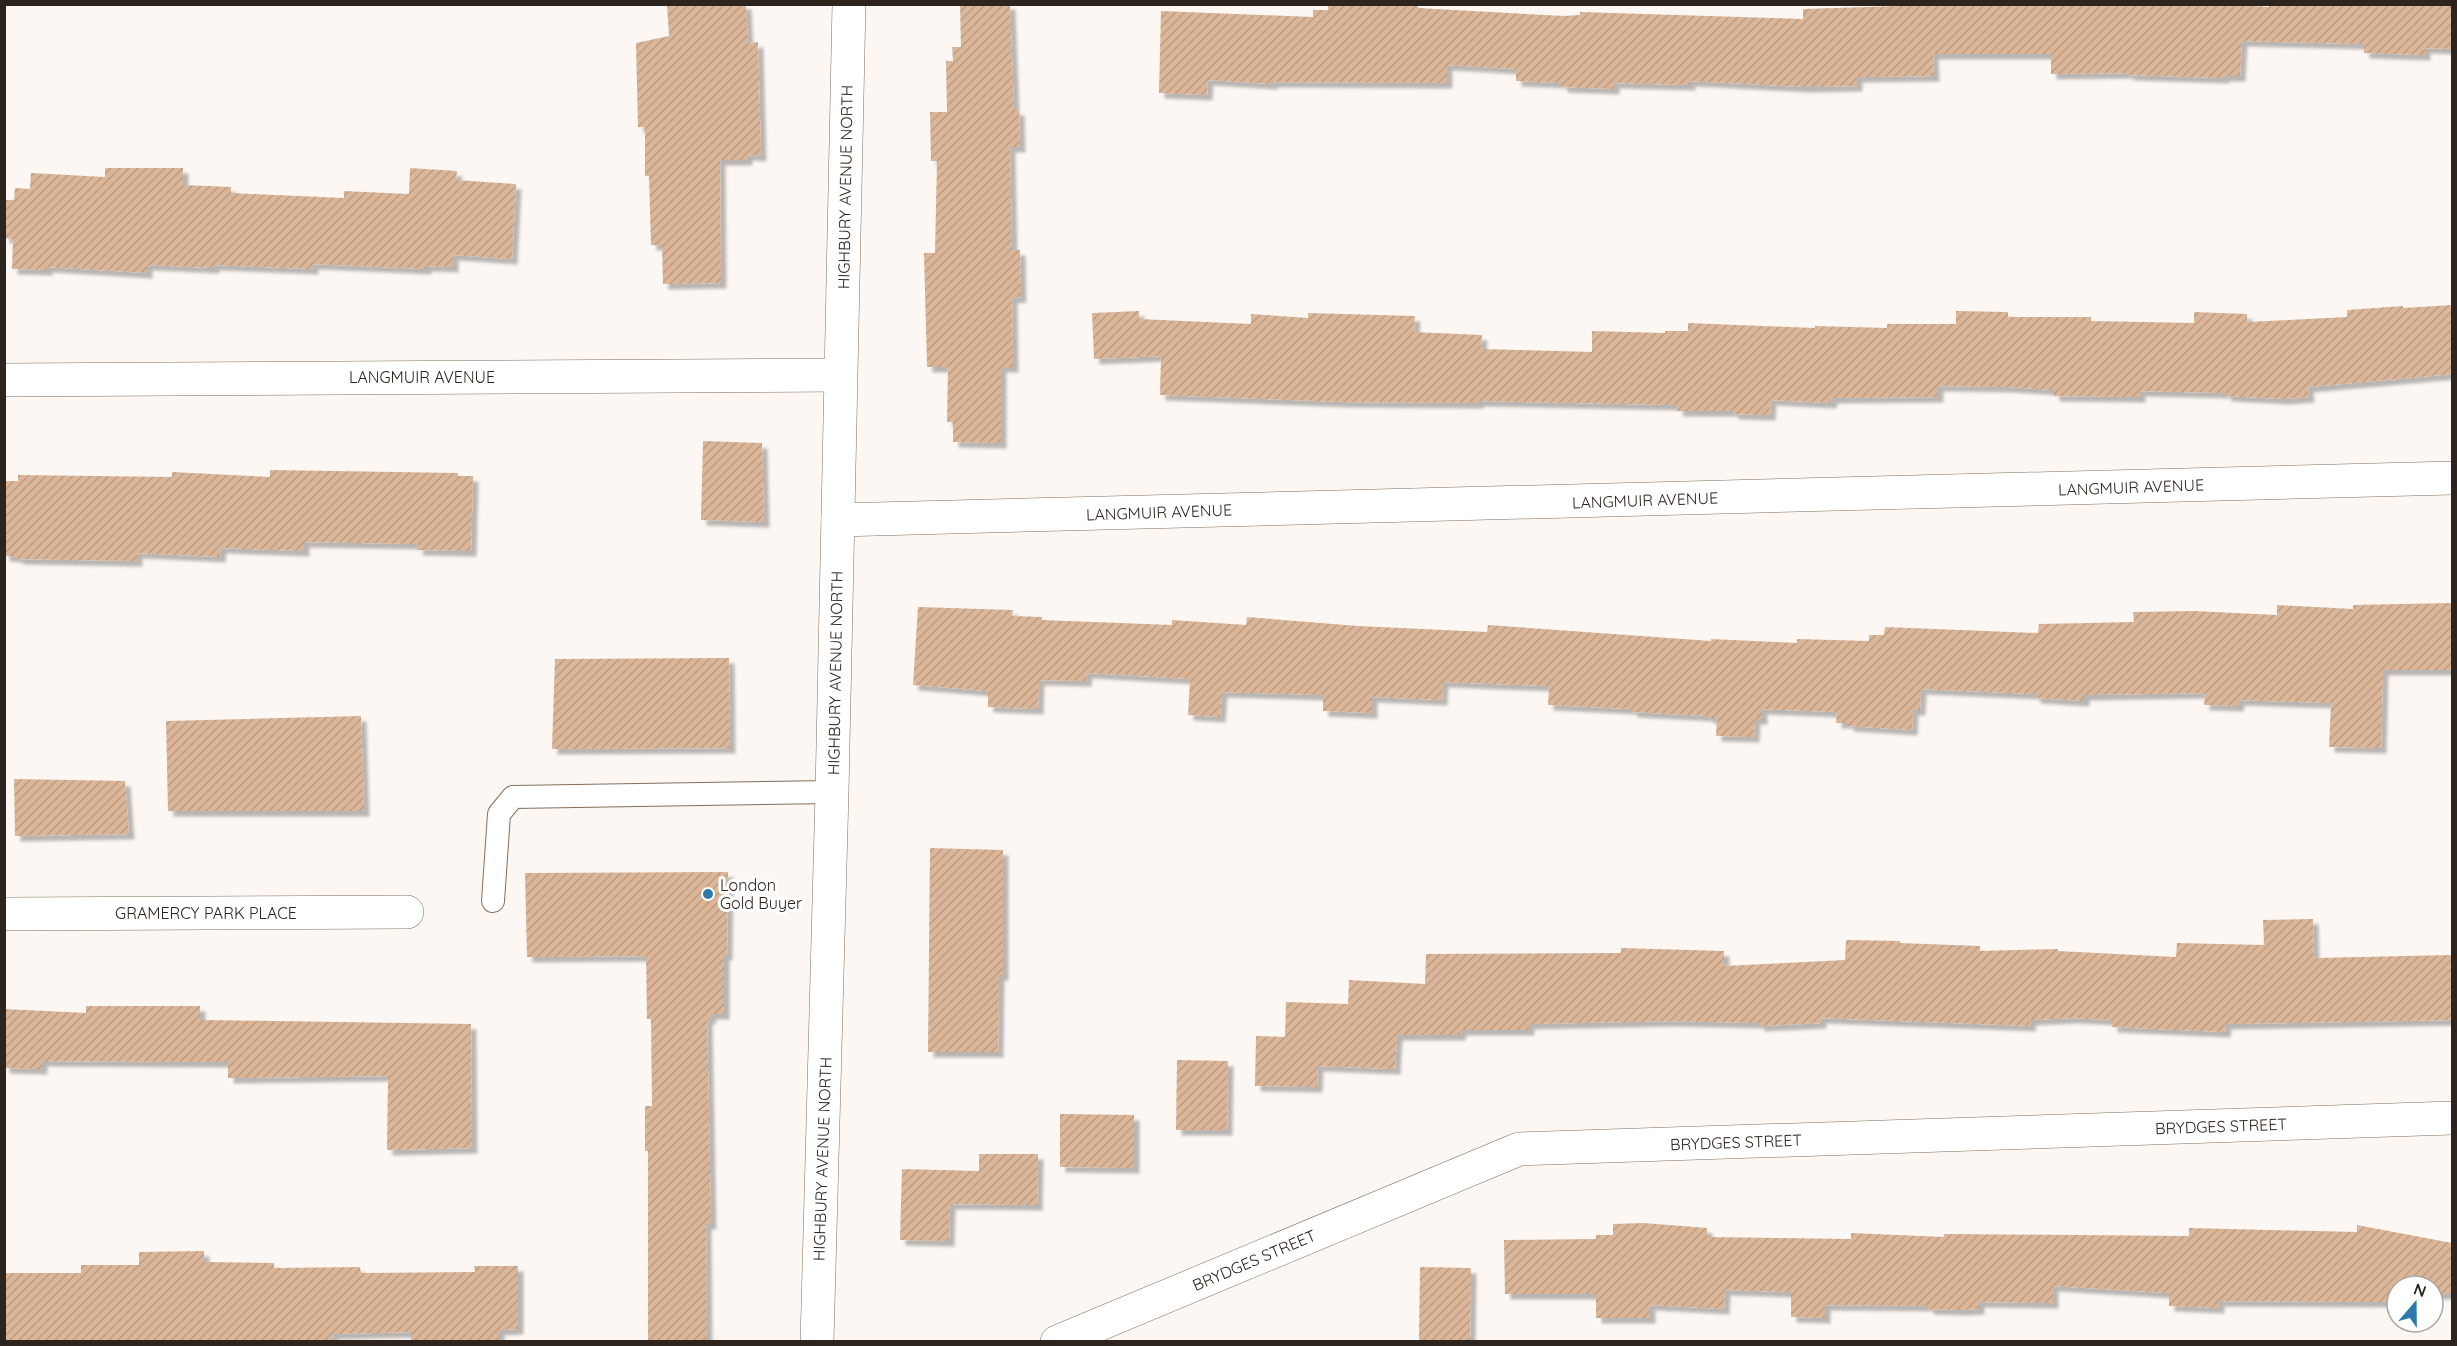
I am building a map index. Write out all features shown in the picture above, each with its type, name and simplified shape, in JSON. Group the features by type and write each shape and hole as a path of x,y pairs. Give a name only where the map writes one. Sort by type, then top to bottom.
{"street":[{"name":"HIGHBURY AVENUE NORTH","path":"817,1341 832,792 849,4"},
{"name":"LANGMUIR AVENUE","path":"4,380 840,375"},
{"name":"LANGMUIR AVENUE","path":"838,520 2452,478"},
{"name":"GRAMERCY PARK PLACE","path":"4,914 407,912"},
{"name":"BRYDGES STREET","path":"1057,1341 1520,1149 2452,1118"}],"lane":[{"path":"493,901 499,814 513,797 832,792"}],"building":[{"path":"667,4 746,4 748,43 758,42 761,156 747,155 747,160 720,160 721,283 663,284 662,245 651,245 649,176 645,176 645,127 638,127 636,43 669,36"},
{"path":"960,4 1010,4 1014,110 1019,110 1020,147 1010,147 1012,250 1020,250 1021,297 1012,298 1013,367 1001,367 1001,443 953,442 953,422 947,422 948,367 927,367 924,253 935,253 937,161 931,161 930,112 947,112 946,61 953,61 952,47 961,47"},
{"path":"1328,4 1418,4 1418,8 1564,16 1580,15 1580,12 1803,19 1803,9 1962,4 2232,4 2269,7 2269,4 2452,4 2452,49 2425,48 2425,55 2364,53 2364,44 2242,41 2240,76 2224,76 2224,78 2128,75 2128,73 2051,74 2051,54 1933,54 1934,76 1857,77 1857,86 1805,87 1690,81 1690,85 1614,83 1614,89 1562,87 1562,83 1516,81 1516,69 1447,65 1447,83 1272,82 1272,84 1208,80 1207,95 1159,93 1161,11 1313,17 1313,10 1328,10"},
{"path":"105,168 183,168 183,185 231,187 231,193 344,198 344,191 409,194 410,168 457,171 456,180 516,184 512,259 453,255 453,267 426,266 426,269 313,264 313,269 147,265 147,273 47,267 47,270 12,269 13,239 4,238 4,200 14,200 15,188 30,189 31,173 105,177"},
{"path":"2452,305 2452,374 2308,387 2309,397 2285,399 2226,396 2226,393 2140,391 2140,397 2054,396 2054,390 1938,386 1938,397 1832,398 1831,403 1771,400 1770,415 1733,414 1733,411 1677,411 1678,405 1479,401 1478,403 1346,402 1160,395 1161,356 1094,359 1092,313 1139,311 1139,319 1251,324 1251,314 1308,318 1308,313 1415,316 1414,332 1482,335 1481,349 1592,352 1592,331 1665,333 1665,331 1688,331 1688,323 1815,328 1815,326 1887,328 1887,324 1956,324 1956,311 2008,312 2008,317 2091,317 2091,321 2194,323 2194,312 2247,314 2247,322 2347,317 2347,310"},
{"path":"703,441 762,443 764,522 701,520"},
{"path":"270,470 458,473 458,476 473,476 471,551 417,550 418,544 304,542 304,551 221,548 220,557 137,553 137,561 18,559 18,557 4,556 4,481 18,481 18,475 172,477 172,472 270,477"},
{"path":"2452,603 2452,670 2383,670 2381,748 2329,747 2331,703 2239,700 2238,706 2204,705 2205,693 2084,695 2084,701 2035,698 2035,694 1921,689 1920,710 1913,710 1912,730 1848,726 1848,723 1836,723 1837,712 1762,709 1762,719 1755,719 1754,737 1716,736 1717,718 1708,718 1708,716 1548,705 1549,686 1443,682 1442,700 1372,697 1372,713 1323,711 1323,696 1320,695 1222,692 1220,717 1188,715 1190,679 1087,673 1086,681 1039,680 1038,709 988,707 988,691 913,685 918,607 1013,610 1012,616 1042,617 1042,620 1172,625 1172,620 1246,625 1247,617 1358,626 1487,632 1488,625 1711,641 1711,639 1797,643 1797,639 1869,641 1869,635 1884,635 1885,627 2038,633 2039,624 2134,622 2133,612 2194,611 2277,615 2277,605 2353,609 2353,605"},
{"path":"729,658 730,748 552,749 555,659"},
{"path":"361,716 364,811 168,811 166,721"},
{"path":"14,779 125,781 129,834 15,836"},
{"path":"930,848 1003,850 1003,975 999,975 998,1052 928,1052"},
{"path":"728,872 724,1014 711,1014 710,1019 707,1019 711,1224 706,1224 707,1341 648,1341 648,1151 645,1151 645,1106 652,1106 651,1019 647,1019 646,956 527,957 525,873"},
{"path":"2313,919 2314,958 2452,955 2452,1020 2226,1024 2225,1032 2112,1027 2112,1020 2073,1018 2030,1020 2031,1026 1821,1018 1821,1023 1759,1026 1759,1023 1669,1021 1529,1024 1529,1030 1461,1030 1460,1035 1397,1035 1395,1069 1318,1066 1317,1087 1255,1086 1256,1036 1285,1037 1286,1002 1348,1004 1349,980 1425,984 1426,954 1621,953 1621,948 1724,951 1724,966 1845,960 1846,940 1980,946 1980,951 2058,949 2058,951 2176,957 2177,943 2264,945 2263,920"},
{"path":"86,1006 200,1006 200,1020 471,1024 472,1148 387,1150 388,1076 228,1078 228,1062 42,1061 42,1069 4,1068 4,1009 86,1013"},
{"path":"1177,1060 1228,1061 1227,1130 1176,1130"},
{"path":"1060,1114 1134,1115 1134,1168 1060,1167"},
{"path":"979,1154 1038,1154 1037,1205 950,1204 949,1241 900,1240 902,1169 979,1171"},
{"path":"1643,1223 1707,1228 1707,1237 1851,1239 1851,1233 1944,1237 1944,1234 2189,1236 2189,1228 2357,1232 2357,1225 2452,1243 2452,1294 2445,1294 2445,1274 2385,1274 2385,1302 2219,1301 2219,1308 2169,1306 2169,1293 2053,1286 2053,1303 1979,1302 1979,1309 1961,1310 1928,1309 1928,1306 1825,1305 1825,1318 1791,1317 1791,1292 1725,1290 1724,1309 1650,1305 1650,1318 1596,1318 1596,1294 1505,1294 1504,1240 1596,1239 1596,1235 1613,1235 1613,1224"},
{"path":"204,1251 204,1262 274,1263 274,1268 360,1267 361,1273 475,1272 474,1266 518,1266 518,1329 499,1330 499,1341 411,1341 411,1332 332,1334 333,1341 6,1341 5,1273 81,1273 81,1265 139,1265 139,1252"},
{"path":"1420,1267 1471,1268 1470,1341 1419,1341"}],"place":[{"name":"London Gold Buyer","path":"708,894"}]}
